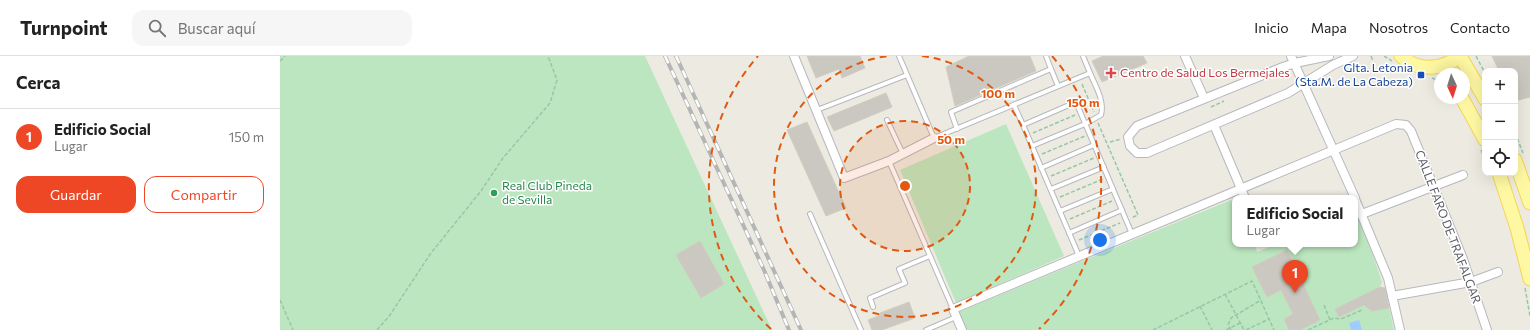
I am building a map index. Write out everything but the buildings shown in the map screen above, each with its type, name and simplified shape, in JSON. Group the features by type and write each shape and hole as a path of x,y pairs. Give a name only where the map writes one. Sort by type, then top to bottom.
{"main road":[{"path":"1401,56 1410,63 1418,66 1433,68 1455,60 1460,56 1482,94"},
{"path":"1465,104 1482,135"},
{"path":"1518,169 1530,203"},
{"path":"1500,176 1517,228 1530,280"}],"street":[{"path":"794,56 844,178 889,161 934,138"},
{"path":"1185,56 1204,98"},
{"path":"1330,56 1293,60 1137,126 1128,137 1130,146 1137,152 1147,153 1288,93 1333,65 1353,56"},
{"path":"1293,60 1354,195"},
{"name":"CALLE FARO DE TRAFALGAR","path":"1334,150 1396,124 1406,125 1411,131 1463,259 1487,330"},
{"path":"1214,125 1244,195"},
{"path":"962,330 953,309 1334,150"},
{"path":"1362,214 1463,175"},
{"path":"1358,205 1388,278 1400,330"},
{"path":"1392,296 1471,282 1498,272"}],"lane":[{"path":"899,56 934,138 1090,73"},
{"path":"1046,56 1058,86"},
{"path":"1032,146 1085,124 1101,115 1103,108 1083,56"},
{"path":"957,129 951,112 1051,69"},
{"path":"816,110 907,75"},
{"path":"1023,125 1076,102 1133,234"},
{"path":"1014,105 1079,256"},
{"path":"888,120 903,154"},
{"path":"1041,168 1094,145"},
{"path":"889,161 953,309"},
{"path":"1051,189 1104,167"},
{"path":"1060,211 1113,189"},
{"path":"1069,233 1122,210"},
{"path":"810,214 861,330"},
{"path":"873,307 870,298 905,283 899,269 930,256"},
{"path":"926,330 957,318"}],"path":[{"path":"280,61 285,56"},
{"path":"376,330 390,315 431,253 481,191 503,158 550,103 557,80 548,56"},
{"path":"1371,56 1373,61"},
{"path":"1476,56 1482,68"},
{"path":"1027,135 1080,112"},
{"path":"1037,157 1101,129"},
{"path":"1046,178 1110,151"},
{"path":"1055,200 1119,172"},
{"path":"1064,222 1129,194"},
{"path":"1153,330 1224,294 1252,282 1274,330"},
{"path":"1224,294 1245,330 1269,319"},
{"path":"280,300 293,330"},
{"path":"1230,329 1229,322 1235,314 1261,300"},
{"path":"1324,305 1330,320"},
{"path":"1200,306 1212,330"},
{"path":"1308,330 1334,318 1341,319 1362,310"},
{"path":"1226,330 1240,323"}],"green space":[{"name":"Real Club Pineda de Sevilla","path":"280,56 645,56 772,330 280,330"},
{"path":"1006,124 1064,256 956,303 900,170"},
{"path":"1231,200 1232,247 1256,247 1257,252 1269,247 1358,247 1358,219 1382,282 1380,287 1385,288 1394,330 966,330 958,312"}],"water":[{"path":"1359,320 1362,330 1351,330 1349,323"}],"railway":[{"path":"665,56 764,270 789,330"},
{"path":"676,56 801,330"}],"place":[{"name":"Centro de Salud Los Bermejales","path":"1111,73"},
{"name":"Glta. Letonia (Sta.M. de La Cabeza)","path":"1421,75"},
{"name":"Real Club Pineda de Sevilla","path":"494,193"},
{"name":"Edificio Social","path":"1295,293"}]}
